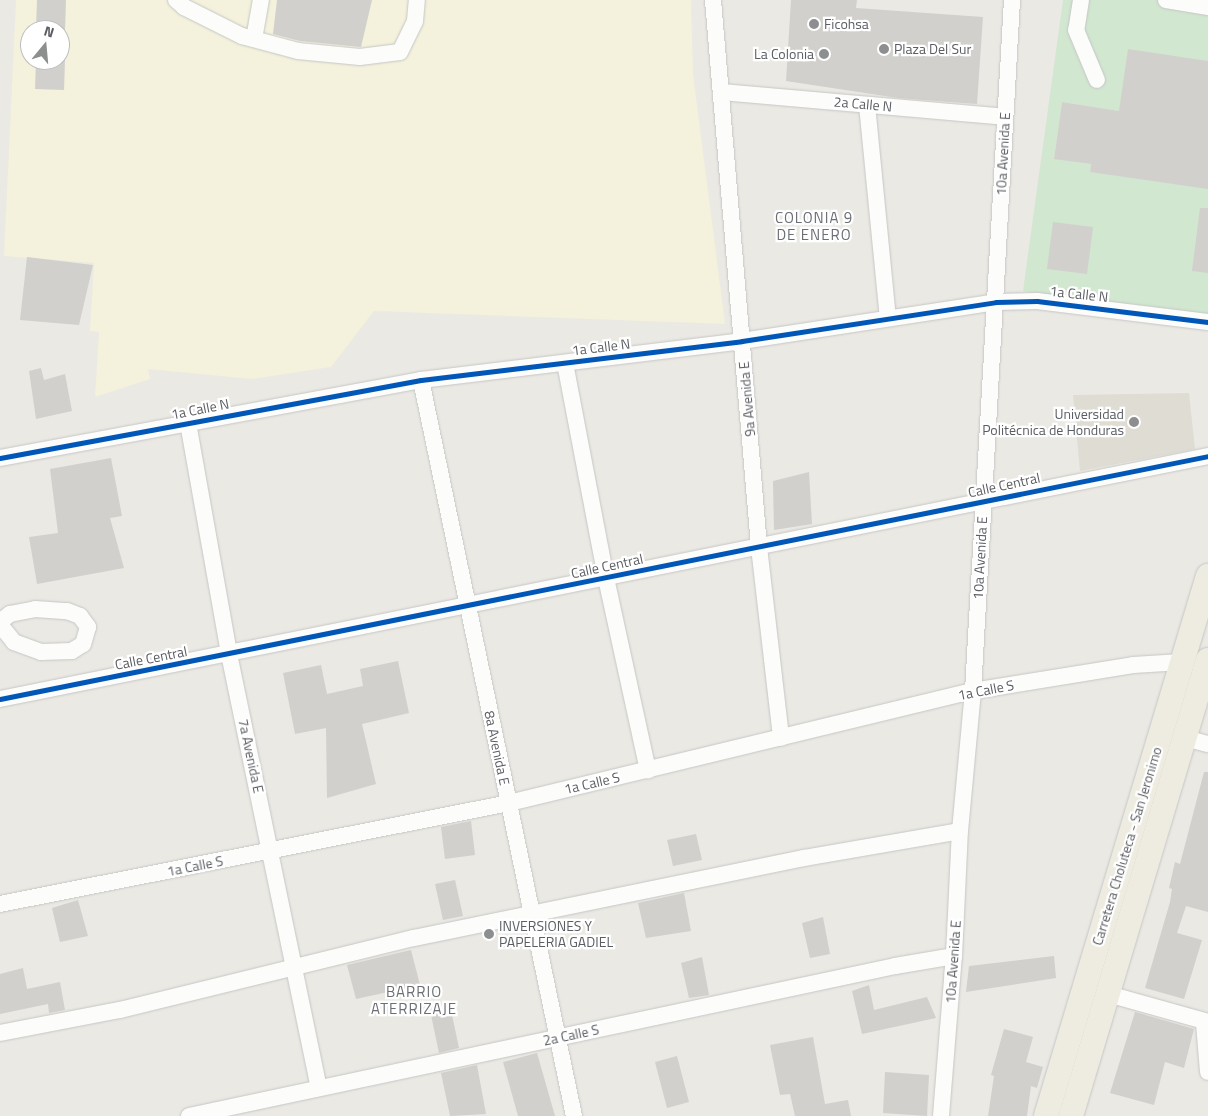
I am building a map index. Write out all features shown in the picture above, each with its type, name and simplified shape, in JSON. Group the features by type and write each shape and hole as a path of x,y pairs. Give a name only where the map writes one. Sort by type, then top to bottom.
{"highway":[{"name":"Carretera Choluteca - San Jeronimo","path":"1046,1116 1208,576"},
{"name":"Carretera Choluteca - San Jeronimo","path":"1075,1115 1108,994 1208,660"}],"street":[{"path":"176,0 184,7 254,39 298,51 360,57 400,52 415,21 417,0"},
{"path":"254,39 261,0"},
{"name":"9a Avenida E","path":"713,0 759,547 781,738"},
{"name":"10a Avenida E","path":"941,1116 954,956 960,831 973,691 982,501 996,302 1012,0"},
{"path":"1080,0 1076,30 1097,80"},
{"path":"1166,0 1189,2 1208,7"},
{"name":"2a Calle N","path":"721,92 1005,116"},
{"path":"867,105 888,318"},
{"name":"1a Calle N","path":"0,458 421,380 742,341 996,302 1037,301 1208,322"},
{"path":"565,363 606,578 648,770"},
{"name":"8a Avenida E","path":"421,380 574,1116"},
{"name":"7a Avenida E","path":"188,423 229,654 296,964 320,1088"},
{"name":"Calle Central","path":"0,699 468,608 1159,464 1208,456"},
{"path":"35,609 67,611 80,616 88,627 83,644 72,651 41,652 14,642 0,623 10,614 35,609"},
{"name":"1a Calle S","path":"0,904 509,803 973,691 1133,665 1182,662"},
{"path":"1185,738 1208,744"},
{"path":"0,1033 120,1010 296,964 532,914 804,858 960,831"},
{"name":"2a Calle S","path":"189,1116 954,956"},
{"path":"1108,994 1206,1023 1208,1072"}],"shaded area":[{"path":"16,0 691,0 693,74 725,324 374,311 331,367 252,379 148,369 150,379 95,397 99,332 90,331 94,263 4,256"},
{"name":"Universidad Politécnica de Honduras","path":"1189,393 1195,449 1080,471 1073,395"}],"green space":[{"path":"1063,0 1208,0 1208,61 1119,111 1062,102 1054,158 1091,164 1090,172 1208,177 1208,316 1023,291"}],"building":[{"path":"37,0 66,0 65,20 36,20"},
{"path":"277,0 372,0 361,47 300,41 273,34"},
{"name":"Plaza Del Sur","path":"791,0 857,0 856,8 983,17 977,104 898,98 786,81"},
{"path":"1128,49 1208,61 1208,189 1090,172 1091,164 1054,159 1062,102 1119,111"},
{"path":"36,70 65,70 64,90 35,89"},
{"path":"1200,208 1208,208 1208,273 1192,271"},
{"path":"1053,222 1093,227 1087,274 1047,269"},
{"path":"27,257 93,265 79,325 20,320"},
{"path":"41,368 44,380 65,374 72,411 36,419 29,371"},
{"path":"111,458 122,516 110,518 124,568 37,584 29,537 58,533 50,469"},
{"path":"809,472 812,524 774,530 773,481"},
{"path":"398,661 409,713 362,724 376,784 327,798 326,728 295,734 283,673 321,665 327,694 363,686 360,669"},
{"path":"1204,772 1208,772 1208,912 1186,906 1177,933 1202,940 1184,999 1145,988 1170,902 1172,889 1169,888 1175,862 1180,864"},
{"path":"471,821 475,855 445,859 441,827"},
{"path":"696,834 702,860 673,866 667,840"},
{"path":"455,880 463,916 443,920 435,884"},
{"path":"684,893 691,931 646,938 638,903"},
{"path":"78,900 88,936 60,942 52,908"},
{"path":"823,917 830,954 810,958 802,923"},
{"path":"411,950 420,985 356,999 347,965"},
{"path":"1054,956 1056,978 966,992 969,966"},
{"path":"702,957 709,995 689,998 681,963"},
{"path":"23,968 27,989 60,982 65,1010 49,1013 48,1004 0,1014 0,974"},
{"path":"869,985 874,1010 927,997 936,1018 862,1034 852,991"},
{"path":"451,1010 459,1048 439,1053 431,1015"},
{"path":"1135,1012 1194,1029 1184,1068 1165,1062 1154,1105 1110,1093"},
{"path":"1004,1029 1033,1037 1026,1062 1043,1067 1037,1088 1031,1086 1027,1116 988,1116 994,1076 991,1075"},
{"path":"813,1037 825,1104 848,1100 851,1116 795,1116 790,1094 780,1095 770,1045"},
{"path":"537,1053 555,1116 518,1116 503,1062"},
{"path":"677,1056 689,1102 667,1108 655,1062"},
{"path":"477,1065 486,1114 450,1116 441,1073"},
{"path":"885,1072 929,1075 927,1116 883,1113"}],"cycle path":[{"path":"0,458 421,380 742,341 996,302 1037,301 1208,322"},
{"path":"0,699 1208,456"}],"place":[{"name":"Ficohsa","path":"814,24"},
{"name":"Plaza Del Sur","path":"884,49"},
{"name":"La Colonia","path":"824,54"},
{"name":"Universidad Politécnica de Honduras","path":"1134,422"},
{"name":"INVERSIONES Y PAPELERIA GADIEL","path":"489,934"}],"district":[{"name":"COLONIA 9 DE ENERO","path":"814,226"},
{"name":"BARRIO ATERRIZAJE","path":"414,1000"}]}
